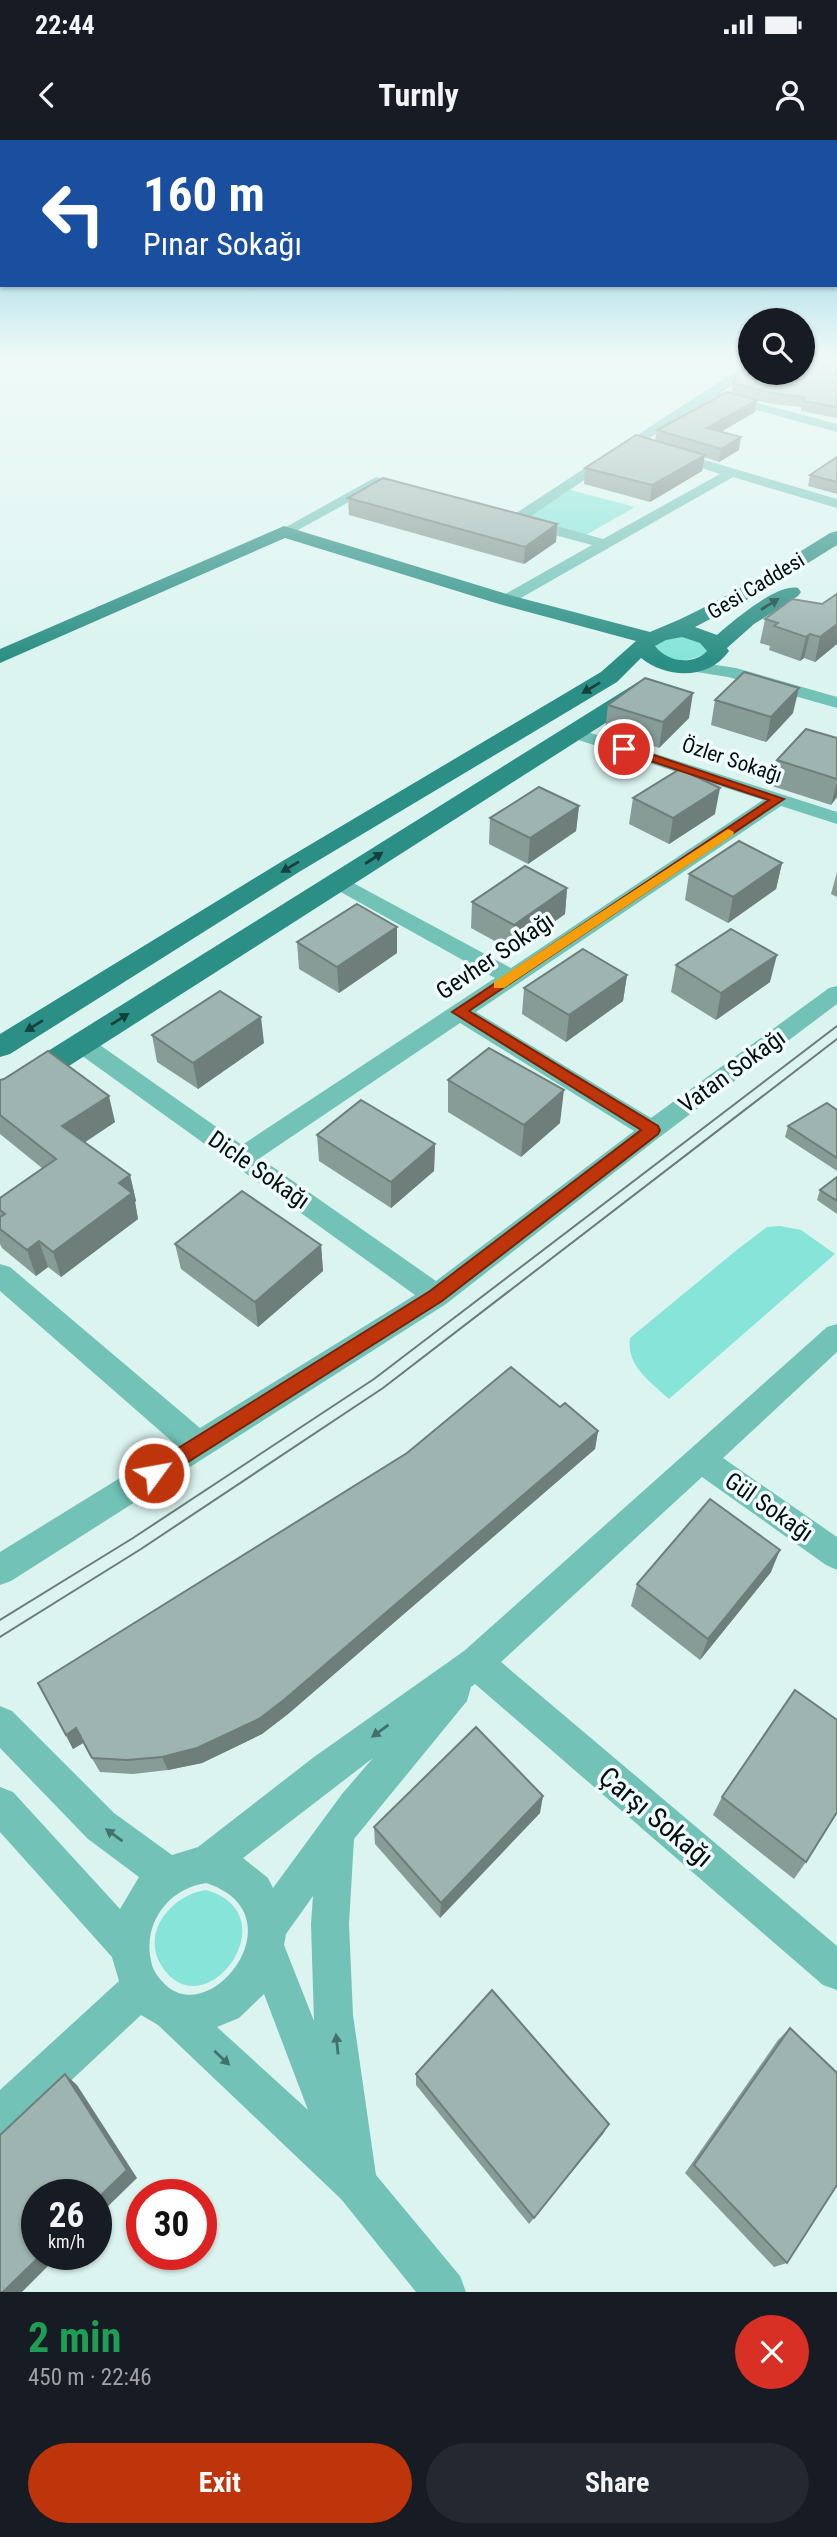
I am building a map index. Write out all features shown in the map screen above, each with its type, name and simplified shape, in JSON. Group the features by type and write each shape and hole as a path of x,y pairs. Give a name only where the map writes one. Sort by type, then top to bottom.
{"main road":[{"path":"0,657 284,532 647,642"},
{"name":"Gesi Caddesi","path":"647,642 751,590 837,537"},
{"name":"Gesi Caddesi","path":"0,1095 572,732 685,666 707,663 717,655 717,648 747,620 804,583"},
{"path":"672,631 699,635 717,648"},
{"path":"647,642 654,659 685,666"},
{"path":"0,1047 302,860 609,677 647,642"}],"street":[{"path":"605,544 509,518 608,457"},
{"path":"680,457 837,504"},
{"path":"506,600 731,473"},
{"path":"284,532 376,481 427,495"},
{"path":"717,648 760,668 837,691"},
{"path":"685,666 730,672 837,703"},
{"name":"Özler Sokağı","path":"572,732 837,818"},
{"name":"Gevher Sokağı","path":"242,1158 778,799"},
{"path":"337,881 511,977"},
{"name":"Vatan Sokağı","path":"0,1570 436,1296 652,1130 837,993"},
{"path":"459,1012 652,1130"},
{"name":"Dicle Sokağı","path":"82,1044 436,1296"},
{"path":"0,1275 198,1445"},
{"path":"206,1864 338,1762 476,1663 837,1335"},
{"name":"Gül Sokağı","path":"701,1459 837,1555"},
{"path":"157,2000 191,2015 212,2011 230,2002 247,1987 259,1968 267,1937 336,1832 476,1663"},
{"name":"Çarşı Sokağı","path":"476,1663 837,1971"},
{"path":"0,1723 101,1826 169,1876"},
{"path":"0,1805 130,1948"},
{"path":"336,1832 330,1924 333,2015 356,2184"},
{"path":"356,2184 267,1937 263,1906 254,1888 233,1871 206,1864 187,1867 169,1876 153,1889 141,1907 133,1927 130,1948 133,1969 157,2000 356,2184 444,2292"},
{"path":"0,2118 157,2000"}],"shaded area":[{"path":"559,487 635,507 584,536 511,517"},
{"path":"681,636 700,641 707,650 706,653 692,659 679,660 666,657 655,647 659,641"},
{"path":"780,1226 801,1230 835,1254 669,1399 641,1373 632,1357 630,1338 767,1227"},
{"path":"206,1890 230,1903 241,1921 241,1942 232,1961 218,1977 200,1985 181,1983 163,1968 157,1955 157,1930 162,1918 171,1908 193,1893"}],"building":[{"path":"601,457 701,457 652,485 585,468"},
{"path":"836,457 837,457 837,482 810,475"},
{"path":"383,478 557,524 525,547 348,498"},
{"path":"837,594 837,624 820,637 810,634 806,637 774,626 778,623 765,619 792,599 822,604"},
{"path":"744,672 799,688 771,717 715,700"},
{"path":"645,678 693,693 663,722 608,705"},
{"path":"806,729 837,738 837,779 777,760"},
{"path":"680,769 720,788 673,818 633,798"},
{"path":"539,787 579,806 530,838 490,818"},
{"path":"739,841 782,863 733,897 689,874"},
{"path":"525,866 567,888 514,925 472,902"},
{"path":"357,904 397,927 337,967 297,942"},
{"path":"731,929 777,955 721,993 676,965"},
{"path":"583,949 627,975 569,1015 524,988"},
{"path":"220,991 261,1017 193,1063 152,1035"},
{"path":"489,1048 564,1090 524,1125 448,1080"},
{"path":"48,1051 109,1096 62,1126 130,1175 119,1183 132,1193 53,1252 39,1241 27,1250 0,1229 0,1217 5,1214 0,1210 0,1198 56,1159 0,1115 0,1080"},
{"path":"361,1100 435,1144 391,1182 317,1135"},
{"path":"827,1103 837,1110 837,1158 788,1126"},
{"path":"837,1177 837,1201 820,1190"},
{"path":"242,1191 321,1245 255,1302 175,1244"},
{"path":"511,1367 560,1407 565,1403 598,1431 285,1699 259,1719 197,1748 162,1757 127,1760 92,1758 76,1728 66,1735 38,1683 407,1453"},
{"path":"710,1499 780,1550 708,1639 637,1584"},
{"path":"795,1690 837,1720 837,1812 806,1862 722,1797"},
{"path":"476,1727 543,1796 441,1903 374,1827"},
{"path":"492,1990 609,2124 534,2218 416,2074"},
{"path":"790,2028 837,2073 837,2185 787,2263 694,2165"},
{"path":"65,2074 127,2170 112,2185 112,2179 21,2179 21,2270 26,2270 3,2292 0,2292 0,2135"}],"tram line":[{"path":"0,1620 133,1538 374,1379 837,1026"},
{"path":"0,1637 141,1549 383,1388 837,1039"}],"slow traffic":[{"path":"499,985 728,832"}],"route":[{"path":"154,1473 436,1296 652,1130 459,1012 778,799 624,749"}]}
